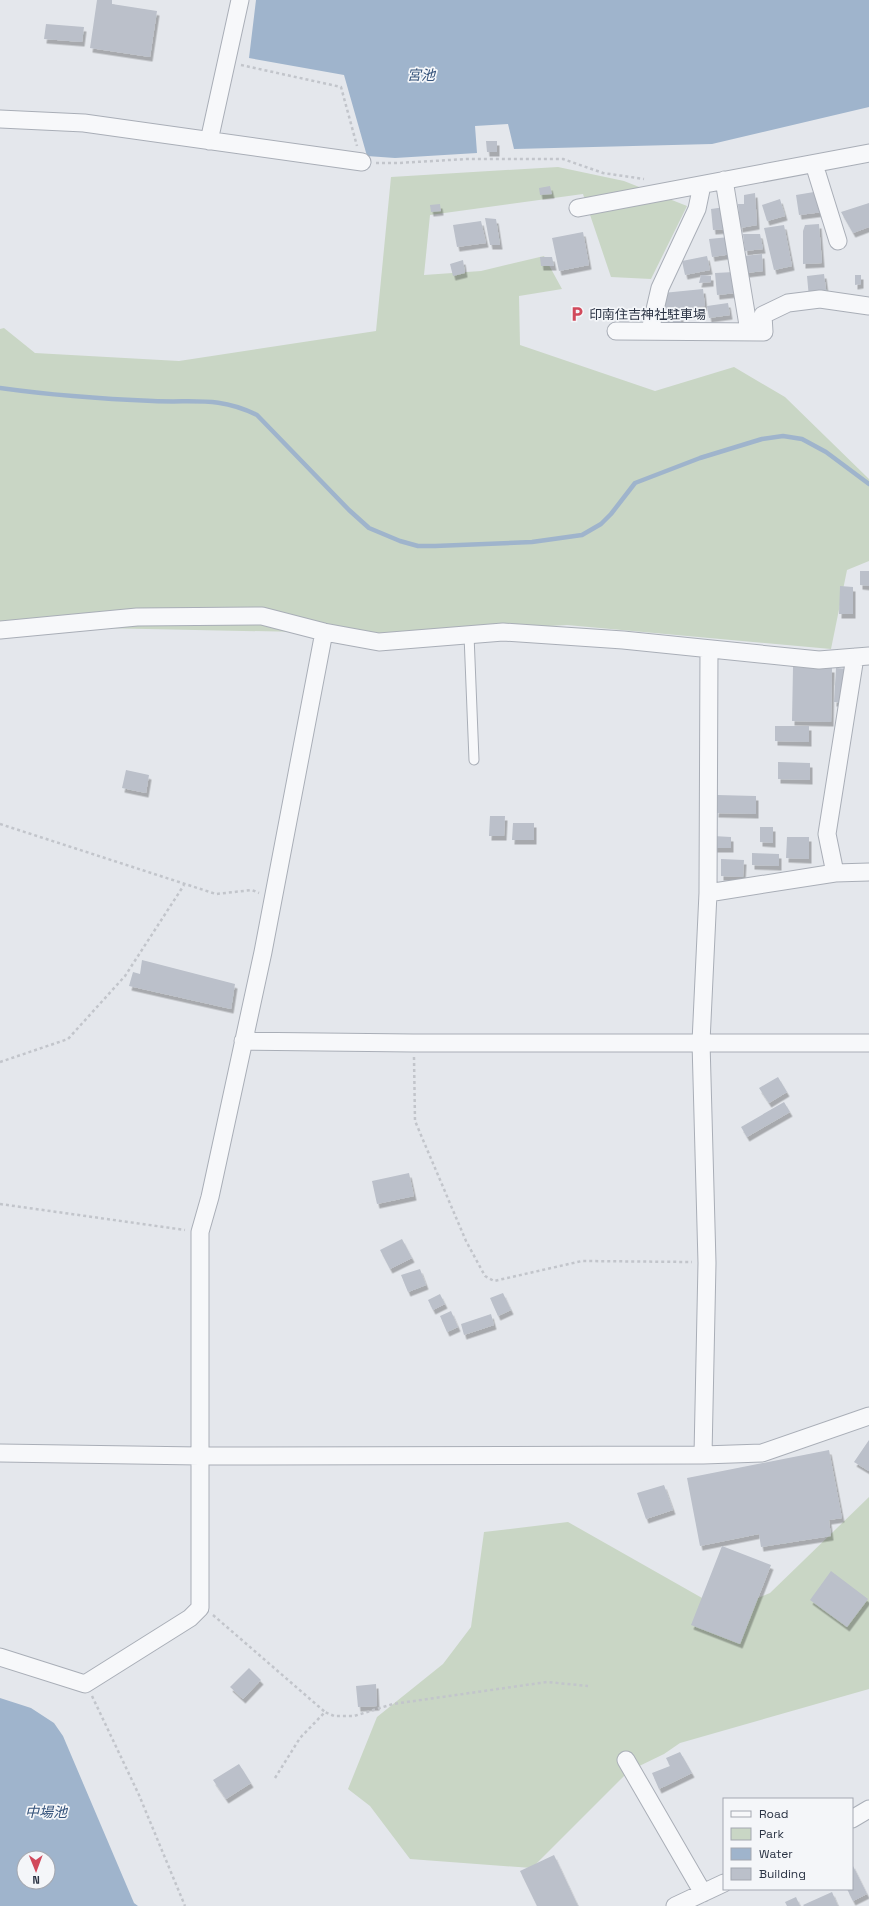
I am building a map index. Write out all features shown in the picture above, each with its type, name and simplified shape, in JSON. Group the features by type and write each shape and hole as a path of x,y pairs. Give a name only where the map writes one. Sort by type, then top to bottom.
{"street":[{"path":"209,141 240,0"},
{"path":"0,119 84,123 362,162"},
{"path":"578,208 869,153"},
{"path":"814,164 838,241"},
{"path":"724,180 749,331"},
{"path":"650,331 660,288 697,209 702,184"},
{"path":"616,331 764,332 763,315 788,303 820,299 869,306"},
{"path":"0,630 137,617 262,616 324,632 379,642 503,632 623,640 820,660 862,656 828,834 835,873"},
{"path":"0,1657 86,1684 190,1618 200,1608 200,1232 210,1197 244,1041 324,632"},
{"path":"703,1455 707,1263 701,1042 708,893 709,649"},
{"path":"708,893 835,873 869,872"},
{"path":"244,1041 413,1043 869,1043"},
{"path":"0,1453 199,1456 703,1455 762,1453 869,1416"},
{"path":"626,1760 702,1893"},
{"path":"853,1818 869,1809"},
{"path":"675,1906 723,1883"}],"lane":[{"path":"469,635 474,760"}],"path":[{"path":"240,64 341,87 362,162 398,163 467,159 563,159 603,173 649,179"},
{"path":"0,824 184,885 216,894 252,890 273,898"},
{"path":"0,1062 68,1039 125,976 184,885"},
{"path":"413,1043 415,1121 466,1242 485,1276 494,1280 582,1262 707,1263"},
{"path":"0,1204 200,1232"},
{"path":"200,1608 210,1612 325,1712 334,1716 354,1716 392,1704 547,1682 588,1686"},
{"path":"86,1684 140,1796 185,1906"},
{"path":"275,1778 300,1738 325,1712"}],"green space":[{"path":"558,167 624,181 687,206 651,279 611,277 583,194 430,215 424,275 481,271 544,256 562,289 519,296 520,345 655,391 734,367 785,397 869,479 869,561 847,570 831,649 567,625 399,634 0,626 0,329 4,328 35,353 179,361 376,331 391,177"},
{"path":"869,1497 869,1689 680,1743 664,1754 629,1771 532,1868 410,1859 370,1806 348,1789 377,1717 443,1664 471,1627 484,1532 568,1522 725,1611 770,1593"}],"water":[{"name":"宮池","path":"256,0 869,0 869,107 712,144 514,149 508,124 475,126 477,153 395,158 367,156 344,75 249,58"},
{"name":"中場池","path":"0,1698 31,1708 54,1723 63,1736 134,1903 138,1906 0,1906"}],"building":[{"path":"97,0 112,0 112,4 157,11 150,57 90,48"},
{"path":"46,24 84,27 82,42 44,39"},
{"path":"486,141 497,141 497,152 487,152"},
{"path":"550,186 552,194 540,195 539,188"},
{"path":"820,191 823,212 799,215 796,195"},
{"path":"755,193 757,225 740,228 738,204 744,204 744,195"},
{"path":"780,199 785,216 767,221 762,205"},
{"path":"869,203 869,227 853,233 841,212"},
{"path":"440,204 441,211 431,212 430,205"},
{"path":"725,207 727,229 713,230 711,209"},
{"path":"485,218 496,219 500,245 490,245"},
{"path":"481,221 486,243 457,247 453,225"},
{"path":"819,224 822,263 803,264 803,231 805,225"},
{"path":"784,225 792,266 774,270 764,228"},
{"path":"583,232 589,265 559,271 552,238"},
{"path":"743,234 760,234 763,249 745,251"},
{"path":"729,237 732,254 712,257 709,239"},
{"path":"762,254 763,271 746,273 744,256"},
{"path":"707,256 710,270 685,275 682,261"},
{"path":"540,257 552,257 554,266 541,266"},
{"path":"463,260 465,273 453,276 450,264"},
{"path":"734,272 736,293 717,295 715,273"},
{"path":"824,274 827,297 809,298 807,276"},
{"path":"701,275 711,276 711,282 699,283"},
{"path":"855,275 861,275 861,284 855,285"},
{"path":"703,289 705,306 665,311 663,293"},
{"path":"728,303 730,315 709,318 707,306"},
{"path":"681,316 681,328 666,327 667,317"},
{"path":"860,571 869,571 869,586 860,585"},
{"path":"840,586 853,587 853,614 839,614"},
{"path":"793,667 832,668 831,722 792,721"},
{"path":"836,668 849,669 846,703 834,702"},
{"path":"775,726 809,726 809,742 775,741"},
{"path":"778,762 810,763 810,780 778,779"},
{"path":"126,770 149,775 146,793 122,788"},
{"path":"717,795 756,796 756,814 716,813"},
{"path":"490,816 505,816 504,836 489,836"},
{"path":"513,823 534,823 534,840 512,840"},
{"path":"760,827 773,827 773,843 760,842"},
{"path":"713,836 731,837 731,848 713,848"},
{"path":"787,837 809,837 809,859 786,858"},
{"path":"752,853 779,854 779,866 752,865"},
{"path":"721,859 744,860 743,877 721,876"},
{"path":"142,960 235,984 231,1009 129,986 133,972 140,974"},
{"path":"778,1077 787,1092 769,1103 759,1088"},
{"path":"784,1102 790,1112 747,1137 741,1127"},
{"path":"409,1173 414,1196 377,1204 372,1181"},
{"path":"402,1239 412,1258 390,1269 380,1250"},
{"path":"420,1269 426,1285 408,1292 401,1275"},
{"path":"503,1293 511,1310 498,1316 490,1298"},
{"path":"440,1294 445,1304 433,1310 428,1300"},
{"path":"451,1311 458,1327 447,1332 440,1316"},
{"path":"491,1314 494,1325 464,1335 461,1324"},
{"path":"869,1440 869,1471 854,1462"},
{"path":"829,1450 842,1518 829,1520 831,1536 761,1547 759,1534 700,1546 687,1478"},
{"path":"664,1485 673,1510 646,1519 637,1493"},
{"path":"722,1546 771,1565 740,1644 691,1625"},
{"path":"831,1571 868,1599 847,1627 810,1600"},
{"path":"249,1668 261,1680 243,1699 230,1687"},
{"path":"376,1684 377,1706 358,1707 356,1686"},
{"path":"680,1752 692,1773 659,1789 652,1773 670,1766 666,1758"},
{"path":"239,1764 251,1783 226,1799 213,1780"},
{"path":"554,1855 578,1906 537,1906 520,1871"},
{"path":"853,1866 867,1894 853,1901 848,1890 853,1890"},
{"path":"832,1892 838,1906 803,1905"},
{"path":"796,1897 800,1906 787,1906 785,1902"}],"waterway":[{"path":"0,388 95,398 218,403 243,409 257,415 349,510 369,528 400,541 418,546 532,542 582,535 601,524 611,514 635,483 700,458 762,439 783,436 802,439 826,452 869,484"}],"place":[{"name":"印南住吉神社駐車場","path":"577,314"}]}
